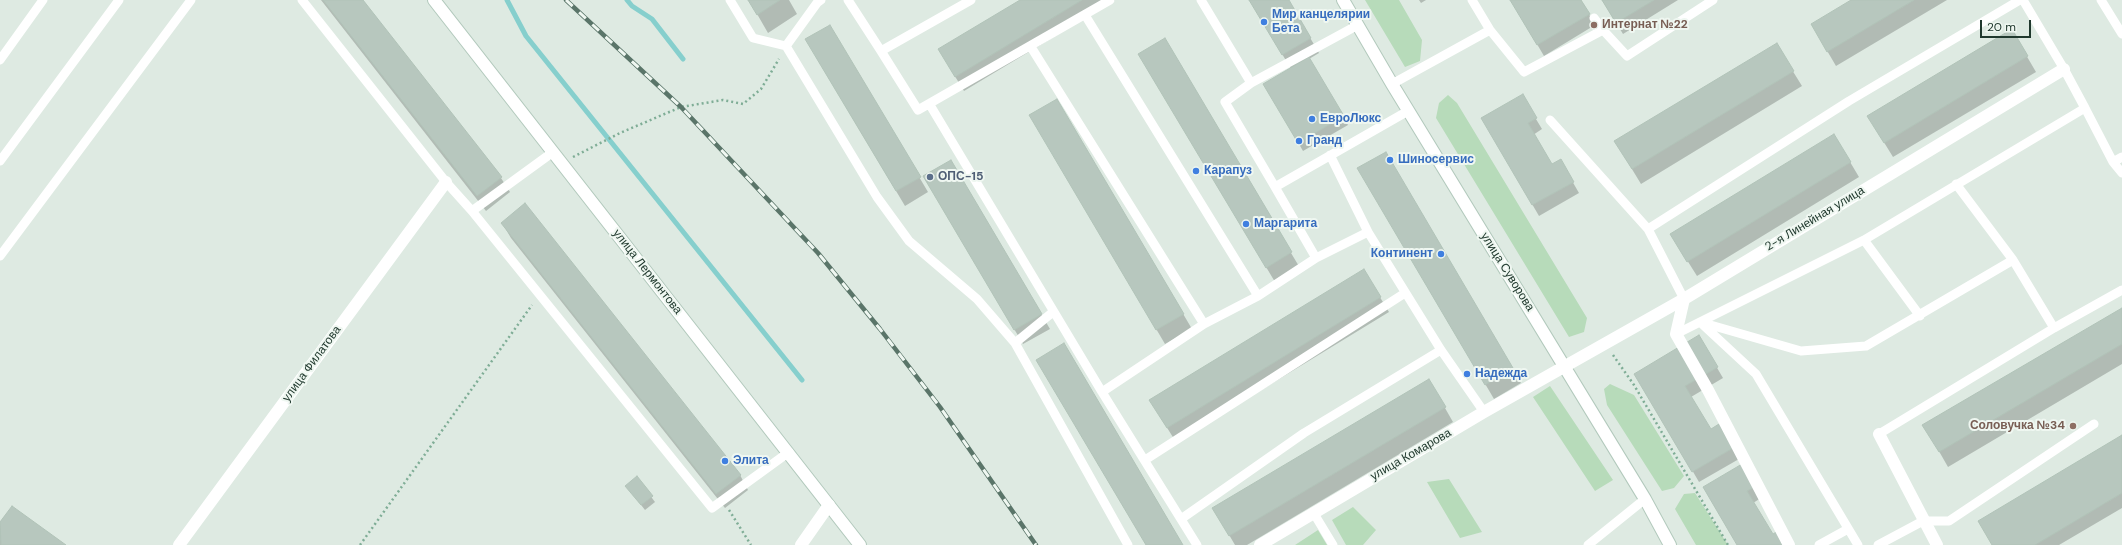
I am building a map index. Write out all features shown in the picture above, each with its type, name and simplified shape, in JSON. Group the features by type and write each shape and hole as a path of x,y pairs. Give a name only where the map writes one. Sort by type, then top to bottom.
{"street":[{"name":"улица Лермонтова","path":"434,0 860,545"},
{"name":"улица Суворова","path":"1343,0 1408,111 1645,499 1670,545"},
{"name":"2-я Линейная улица","path":"1564,366 1684,299 2064,69"},
{"name":"улица Филатова","path":"179,545 446,182"},
{"path":"1684,299 1676,334 1708,390 1789,545"},
{"name":"улица Комарова","path":"1260,545 1313,512 1564,366"},
{"path":"1879,434 1923,521 1937,545"},
{"path":"801,545 829,505"}],"lane":[{"path":"0,60 43,0"},
{"path":"0,162 119,0"},
{"path":"0,256 191,0"},
{"path":"302,0 446,182 472,211 712,508 788,452"},
{"path":"730,0 753,38 786,46 877,197 909,240 977,299 1015,343 1128,545"},
{"path":"848,0 918,110 930,105 1110,0"},
{"path":"880,51 971,0"},
{"path":"1201,0 1251,83"},
{"path":"1472,0 1490,30 1524,72 1603,30"},
{"path":"1594,18 1627,56 1713,0"},
{"path":"1648,229 1849,101 2021,0 2064,69 2113,162 2122,173"},
{"path":"2101,0 2122,34"},
{"path":"786,46 818,1"},
{"path":"1085,15 1258,296"},
{"path":"1316,258 1224,102 1251,83 1358,25"},
{"path":"1392,84 1490,30"},
{"path":"1031,47 1204,324"},
{"path":"930,105 1102,392 1197,545"},
{"path":"1676,334 1864,240 2085,108"},
{"path":"1275,187 1408,111"},
{"path":"1550,120 1648,229 1684,299"},
{"path":"472,211 553,152"},
{"path":"1330,155 1368,232 1441,350 1484,412"},
{"path":"2113,162 2122,157"},
{"path":"1956,184 2013,260 2054,328"},
{"path":"1102,392 1204,324 1258,296 1316,258 1368,232"},
{"path":"1864,240 1920,316"},
{"path":"1700,322 1801,351 1866,346 1920,316 2013,260"},
{"path":"1879,434 2054,328 2122,290"},
{"path":"1145,460 1405,293"},
{"path":"1015,343 1054,312"},
{"path":"1700,322 1756,374 1858,545"},
{"path":"1182,519 1304,433 1441,350"},
{"path":"1878,545 1923,521 1948,521 2094,424"},
{"path":"1588,545 1645,499"},
{"path":"1313,512 1333,545"},
{"path":"1819,545 1848,529"}],"path":[{"path":"562,164 591,147 620,133 681,107 723,100 743,104 761,89 786,46"},
{"path":"360,545 539,295"},
{"path":"1605,343 1634,385 1728,545"},
{"path":"723,500 751,545"}],"green space":[{"path":"1365,0 1399,0 1422,40 1420,61 1405,67"},
{"path":"1448,95 1457,103 1587,318 1584,332 1569,337 1436,118 1439,103"},
{"path":"1610,384 1634,395 1684,476 1674,488 1662,491 1607,405 1604,389"},
{"path":"1550,386 1613,480 1595,491 1533,397"},
{"path":"1449,479 1482,532 1460,538 1427,482"},
{"path":"1695,493 1728,545 1696,545 1675,509 1684,494"},
{"path":"1353,507 1376,530 1363,545 1346,545 1332,520"},
{"path":"1318,530 1327,545 1295,545"}],"building":[{"path":"323,0 363,0 502,177 477,196"},
{"path":"748,0 780,0 757,15"},
{"path":"1020,0 1082,0 955,77 938,49"},
{"path":"1249,0 1289,0 1311,38 1282,55"},
{"path":"1510,0 1581,0 1590,14 1537,45"},
{"path":"1602,0 1654,0 1616,23"},
{"path":"1851,0 1914,0 1827,52 1811,24"},
{"path":"830,25 921,177 896,191 805,39"},
{"path":"2012,29 2028,56 1884,143 1867,116"},
{"path":"1165,38 1292,252 1266,268 1138,54"},
{"path":"1777,43 1794,71 1632,169 1614,141"},
{"path":"1309,57 1344,116 1298,143 1263,84"},
{"path":"1523,94 1537,118 1528,123 1552,164 1561,159 1574,182 1532,205 1481,118"},
{"path":"1057,99 1184,314 1156,330 1029,115"},
{"path":"1834,134 1851,162 1687,262 1670,234"},
{"path":"1386,152 1513,368 1485,385 1357,168"},
{"path":"951,160 1042,314 1014,330 923,176"},
{"path":"525,203 741,475 716,494 501,223"},
{"path":"1364,269 1381,297 1167,428 1149,400"},
{"path":"2122,308 2122,344 1939,452 1922,425"},
{"path":"1699,335 1718,367 1685,386 1711,429 1719,424 1733,448 1692,472 1634,374"},
{"path":"1064,343 1183,545 1146,545 1036,360"},
{"path":"1429,379 1446,407 1229,536 1212,508"},
{"path":"2122,435 2122,493 2035,545 1992,545 1978,521"},
{"path":"1742,464 1755,487 1747,491 1773,534 1781,529 1790,545 1737,545 1703,487"},
{"path":"637,476 653,496 641,505 625,486"},
{"path":"12,506 66,545 1,545 0,522"}],"waterway":[{"path":"507,0 526,36 802,380"},
{"path":"627,0 632,6 652,19 683,59"}],"railway":[{"path":"566,0 681,107 818,253 880,329 940,407 1036,545"}],"place":[{"name":"Мир канцелярии Бета","path":"1264,22"},
{"name":"Интернат №22","path":"1594,25"},
{"name":"ЕвроЛюкс","path":"1312,119"},
{"name":"Гранд","path":"1299,141"},
{"name":"Шиносервис","path":"1390,160"},
{"name":"Карапуз","path":"1196,171"},
{"name":"ОПС-15","path":"930,177"},
{"name":"Маргарита","path":"1246,224"},
{"name":"Континент","path":"1441,254"},
{"name":"Надежда","path":"1467,374"},
{"name":"Соловучка №34","path":"2073,426"},
{"name":"Элита","path":"725,461"}]}
